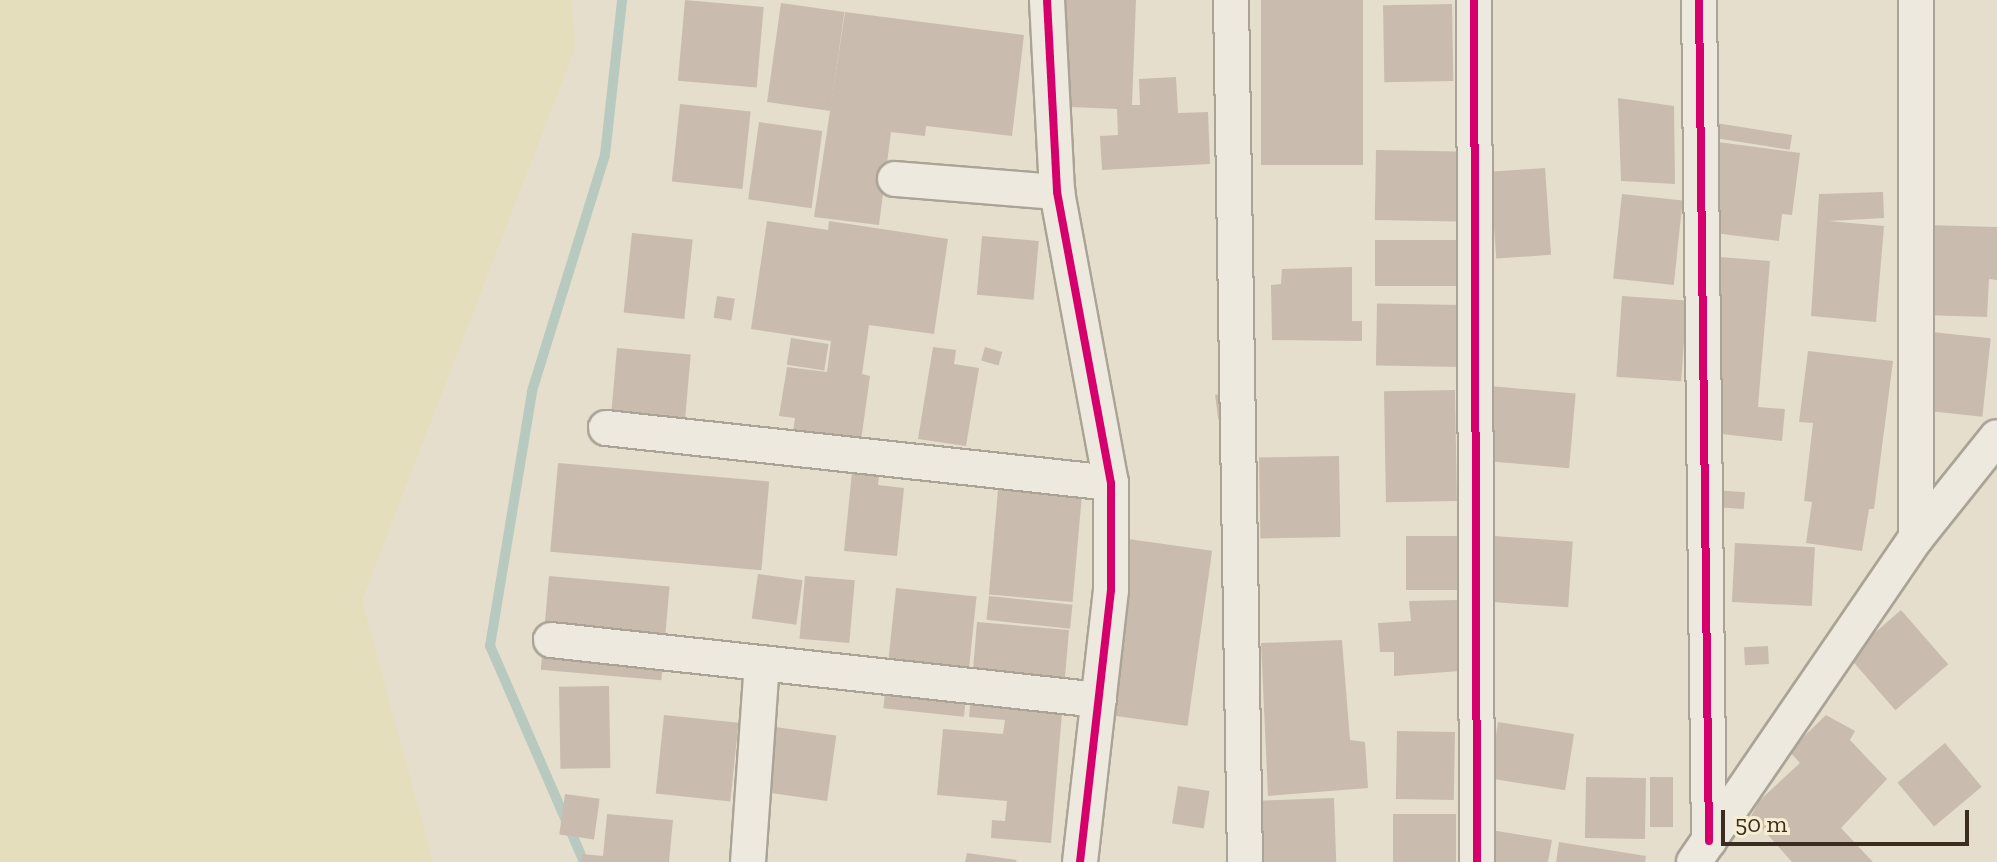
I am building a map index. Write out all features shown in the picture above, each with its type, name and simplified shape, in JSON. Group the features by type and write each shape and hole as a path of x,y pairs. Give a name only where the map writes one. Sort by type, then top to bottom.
{"street":[{"path":"1047,0 1057,192 1111,483 1111,590 1080,862"},
{"path":"1231,0 1245,862"},
{"path":"1474,0 1477,862"},
{"path":"1699,0 1702,851"},
{"path":"1916,0 1916,538"},
{"path":"895,179 1057,192"},
{"path":"606,428 1111,483"},
{"path":"1702,851 1916,538 1997,437"},
{"path":"551,640 1099,700"},
{"path":"748,862 762,663"}],"shaded area":[{"path":"0,0 572,0 575,49 362,600 433,862 0,862"}],"building":[{"path":"685,0 764,7 757,88 678,81"},
{"path":"1053,0 1136,0 1132,105 1140,105 1139,79 1176,77 1178,113 1208,112 1210,164 1102,170 1100,136 1118,135 1117,109 1049,106"},
{"path":"1261,0 1363,0 1363,165 1261,165"},
{"path":"781,3 844,12 830,111 767,102"},
{"path":"1452,4 1453,81 1384,82 1383,5"},
{"path":"845,12 1024,35 1012,136 926,126 925,136 891,132 879,225 814,217"},
{"path":"1618,98 1674,106 1675,184 1621,181"},
{"path":"680,104 751,111 742,189 672,182"},
{"path":"759,122 822,131 812,208 748,199"},
{"path":"1716,123 1792,135 1790,150 1714,138"},
{"path":"1718,142 1800,153 1792,215 1782,214 1779,241 1706,232"},
{"path":"1376,150 1458,151 1457,221 1375,220"},
{"path":"1545,168 1551,255 1496,259 1490,172"},
{"path":"1883,192 1884,218 1829,221 1884,226 1876,322 1811,316 1819,194"},
{"path":"1622,194 1683,200 1674,285 1613,279"},
{"path":"767,221 828,230 829,221 948,239 934,334 869,325 862,374 870,376 859,455 791,445 795,418 779,416 787,367 827,372 831,341 751,329"},
{"path":"1927,225 1997,227 1997,280 1989,279 1987,317 1923,315"},
{"path":"632,233 693,239 684,319 624,313"},
{"path":"982,236 1039,241 1034,300 977,295"},
{"path":"1375,240 1456,240 1456,286 1375,286"},
{"path":"1720,257 1770,261 1758,407 1785,409 1782,441 1705,432"},
{"path":"1352,267 1352,321 1362,321 1362,341 1272,340 1271,285 1281,284 1282,269"},
{"path":"717,296 735,299 731,321 714,318"},
{"path":"1622,296 1687,301 1681,381 1616,377"},
{"path":"1377,303 1464,305 1463,367 1376,365"},
{"path":"1932,332 1991,338 1982,417 1924,411"},
{"path":"791,338 829,344 824,371 787,365"},
{"path":"933,347 956,350 954,364 979,368 966,446 918,439"},
{"path":"985,347 1002,352 998,365 981,360"},
{"path":"617,348 691,354 684,428 611,422"},
{"path":"1808,351 1893,361 1874,509 1869,509 1862,551 1806,543 1812,502 1804,501 1813,423 1799,422"},
{"path":"1490,386 1576,393 1569,468 1483,461"},
{"path":"1455,390 1457,501 1386,502 1384,391"},
{"path":"1229,393 1232,418 1218,420 1215,395"},
{"path":"1339,456 1340,537 1260,538 1259,457"},
{"path":"558,463 769,481 761,570 550,552"},
{"path":"852,472 879,475 878,485 904,488 897,556 844,551"},
{"path":"999,479 1083,486 1073,602 989,595"},
{"path":"1714,490 1745,492 1744,509 1713,507"},
{"path":"1406,536 1457,536 1457,590 1406,590"},
{"path":"1494,536 1573,542 1568,607 1489,602"},
{"path":"1121,538 1212,551 1187,726 1096,713"},
{"path":"1735,543 1815,547 1812,606 1732,602"},
{"path":"758,574 803,580 796,625 752,619"},
{"path":"549,576 670,587 661,680 541,670"},
{"path":"805,576 855,580 849,643 800,639"},
{"path":"896,588 977,596 964,717 883,708"},
{"path":"989,596 1073,605 1070,629 986,620"},
{"path":"1458,600 1460,671 1394,676 1394,652 1380,652 1378,623 1411,621 1409,601"},
{"path":"1901,610 1948,664 1895,710 1848,656"},
{"path":"977,622 1069,630 1051,843 991,838 992,820 1005,821 1007,801 937,795 943,729 1003,734 1005,720 969,717"},
{"path":"1342,640 1350,740 1365,742 1368,788 1268,796 1261,643"},
{"path":"1768,646 1769,664 1745,665 1744,647"},
{"path":"609,686 610,768 560,769 559,687"},
{"path":"664,715 739,723 730,801 656,794"},
{"path":"1826,715 1855,731 1850,740 1887,779 1841,828 1873,862 1792,862 1751,816 1760,800 1800,763 1789,751"},
{"path":"1498,722 1574,734 1565,790 1489,778"},
{"path":"768,726 836,736 827,801 759,791"},
{"path":"1397,731 1455,732 1454,800 1396,799"},
{"path":"1945,743 1982,787 1934,827 1898,783"},
{"path":"1586,777 1646,778 1645,839 1585,838"},
{"path":"1650,777 1673,777 1673,827 1650,827"},
{"path":"1178,786 1210,791 1204,829 1172,824"},
{"path":"565,794 600,799 594,839 559,835"},
{"path":"1334,798 1336,862 1260,862 1258,801"},
{"path":"607,814 673,820 669,862 581,862 582,854 603,856"},
{"path":"1393,814 1456,814 1456,862 1393,862"},
{"path":"1491,830 1552,840 1548,862 1489,862"},
{"path":"1559,842 1646,856 1645,862 1556,862"},
{"path":"967,853 1017,860 965,862"}],"waterway":[{"path":"584,862 490,646 532,391 605,155 622,0"}],"cycle path":[{"path":"1047,0 1057,192 1111,483 1111,590 1080,862"},
{"path":"1474,0 1477,862"},
{"path":"1699,0 1709,841"}]}
